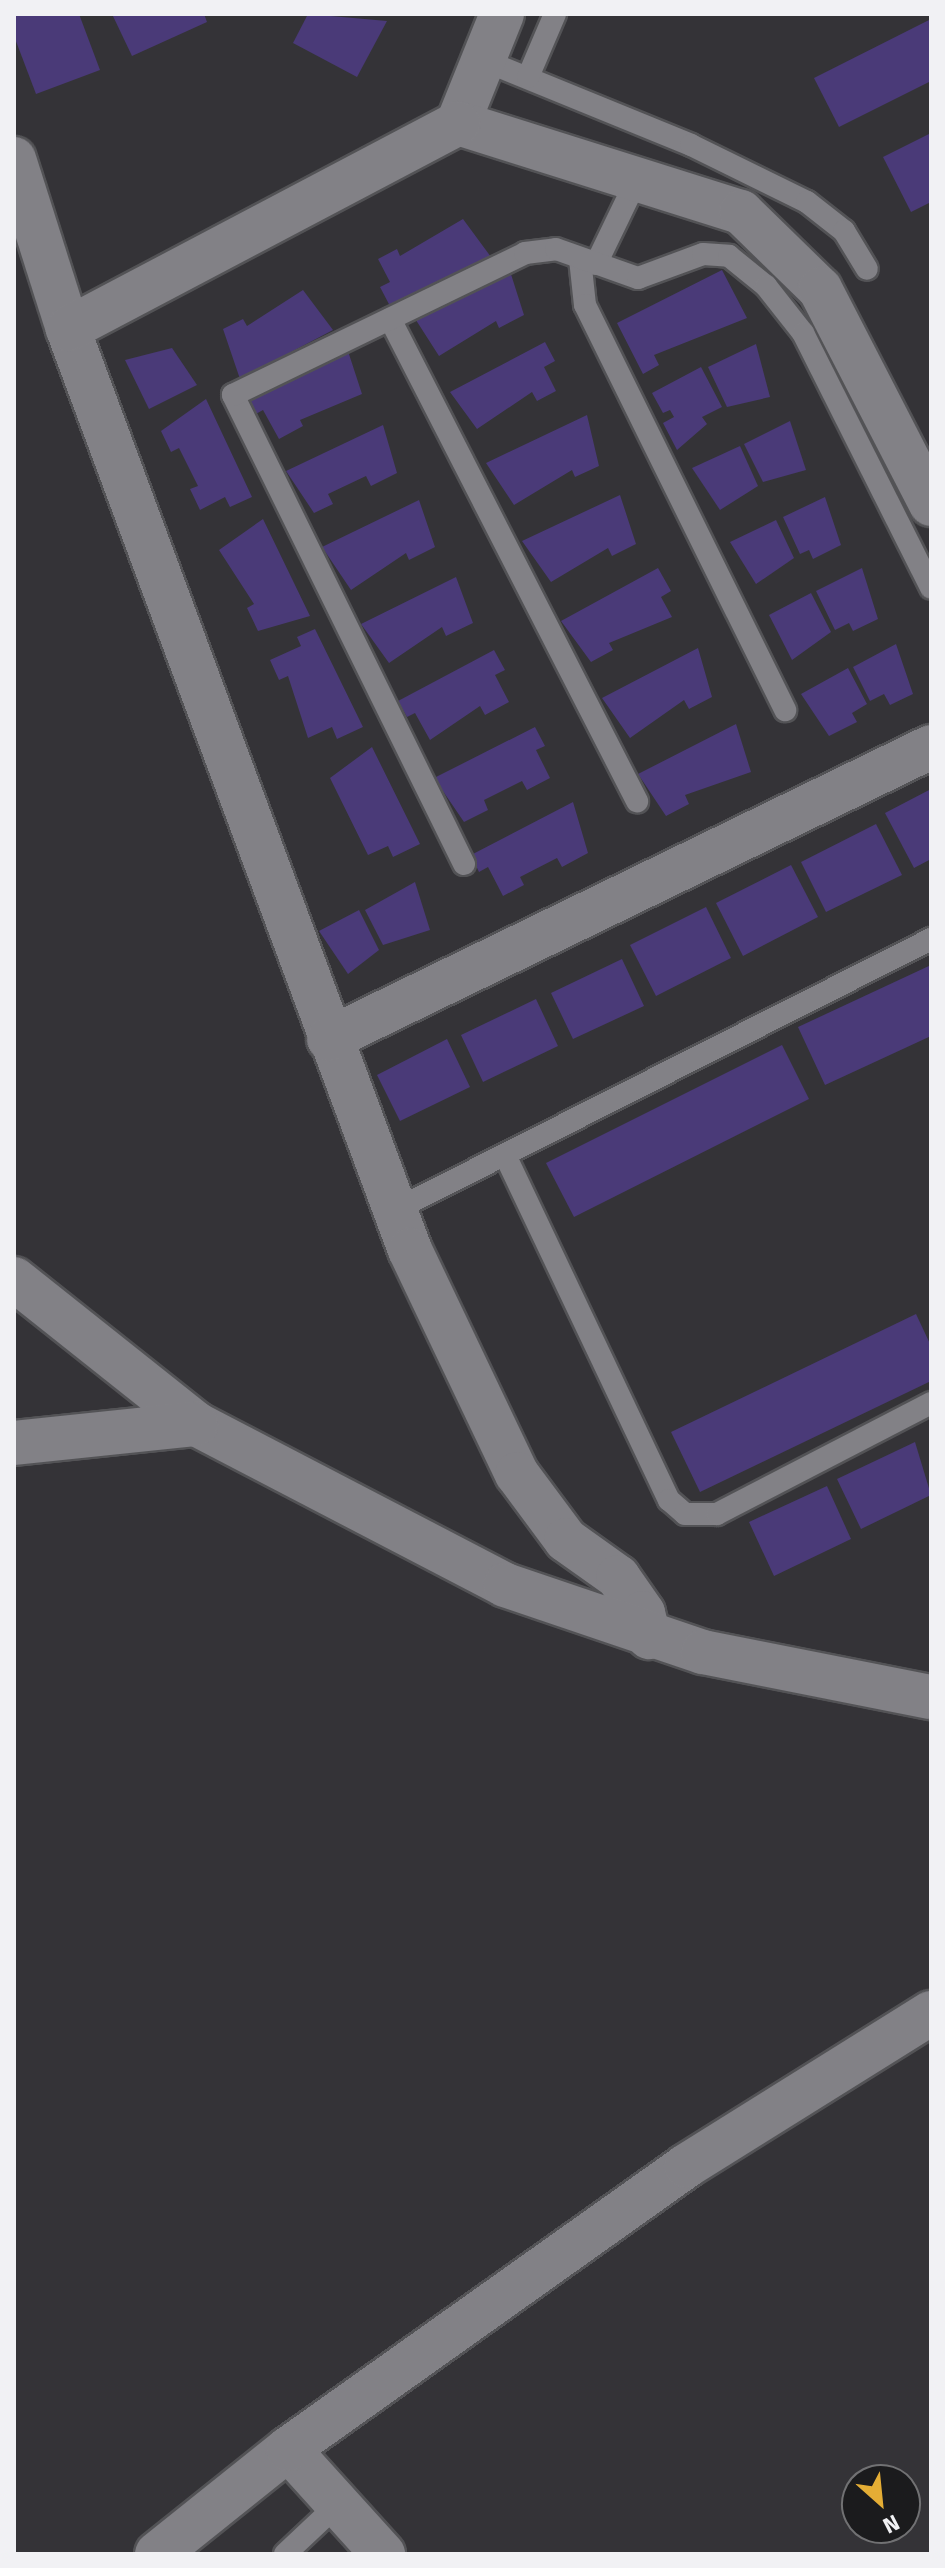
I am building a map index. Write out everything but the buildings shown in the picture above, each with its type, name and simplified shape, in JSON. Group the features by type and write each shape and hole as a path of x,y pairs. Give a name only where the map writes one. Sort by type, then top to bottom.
{"street":[{"path":"68,329 458,123 502,14"},
{"path":"458,123 741,212 820,289 931,504"},
{"path":"14,159 68,329 395,1210 517,1474 566,1540 625,1586 649,1637"},
{"path":"329,1039 931,747"},
{"path":"14,1279 196,1424 505,1585 649,1637 779,1672 931,1697"},
{"path":"14,1443 196,1424"},
{"path":"157,2554 288,2449 686,2166 931,2013"},
{"path":"288,2449 383,2554"}],"lane":[{"path":"528,77 555,14"},
{"path":"483,60 528,77 807,202 844,231 867,269"},
{"path":"637,179 588,262 585,305 785,710"},
{"path":"464,864 233,395 525,253 556,249 588,262 653,277 703,254 729,256 766,286 803,333 931,588"},
{"path":"390,319 637,801"},
{"path":"395,1210 931,939"},
{"path":"505,1155 669,1500 685,1514 717,1514 931,1403"},
{"path":"285,2554 338,2504"}]}
